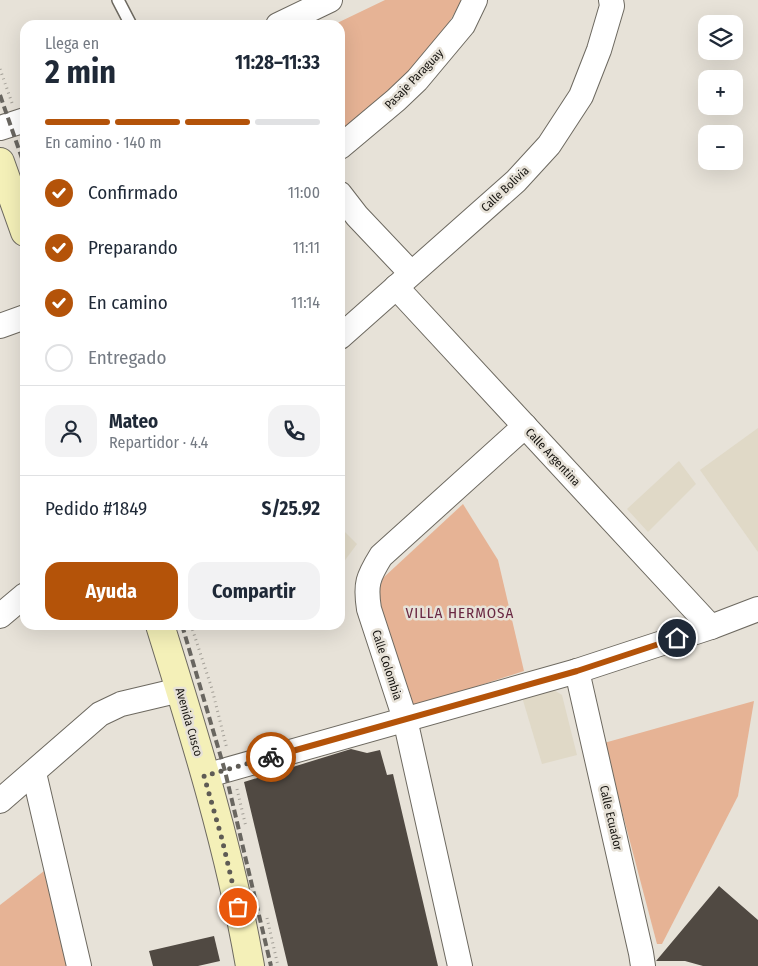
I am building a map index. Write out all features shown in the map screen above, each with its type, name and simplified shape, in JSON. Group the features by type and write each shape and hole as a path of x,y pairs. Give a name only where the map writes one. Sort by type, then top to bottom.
{"main road":[{"path":"0,162 8,208 20,225"},
{"name":"Avenida Cusco","path":"162,630 232,878 250,966"}],"street":[{"path":"289,20 330,0"},
{"name":"Pasaje Paraguay","path":"345,143 396,100 416,80 464,25 475,0"},
{"name":"Calle Bolivia","path":"345,333 516,181 549,145 581,96 599,50 612,6 611,0"},
{"path":"0,128 20,122"},
{"name":"Calle Argentina","path":"345,201 404,280 525,426 711,627"},
{"path":"0,326 20,319"},
{"name":"Calle Colombia","path":"460,966 404,719 369,609 366,590 371,573 381,556 525,426"},
{"path":"0,616 20,599"},
{"path":"204,776 577,671 711,627 758,609"},
{"name":"Calle Ecuador","path":"577,671 642,953 643,966"},
{"path":"0,801 100,714 121,704 180,690"},
{"path":"34,773 79,966"}],"lane":[{"path":"118,0 128,20"}],"shaded area":[{"path":"385,0 462,0 437,43 412,72 345,129 345,20 343,20"},
{"path":"758,428 758,552 700,470"},
{"path":"679,461 696,484 648,532 627,509"},
{"path":"463,504 498,560 524,671 407,709 378,608 378,592 383,578"},
{"path":"345,532 357,544 345,560"},
{"path":"552,689 562,695 577,755 542,764 522,697"},
{"path":"754,701 738,796 662,944 657,944 604,743"},
{"path":"44,871 68,966 0,966 0,905"}],"building":[{"path":"351,749 367,753 380,750 387,775 393,774 438,966 288,966 244,782"},
{"path":"719,886 758,920 758,966 703,966 685,961 656,961"},
{"path":"214,936 220,961 198,966 153,966 149,951"}],"railway":[{"path":"0,95 20,153"},
{"path":"183,630 225,771 271,966"}],"way so far":[{"path":"238,907 222,839 204,776 271,757"}],"district":[{"name":"VILLA HERMOSA","path":"460,613"}],"route":[{"path":"271,757 577,671 677,638"}]}
